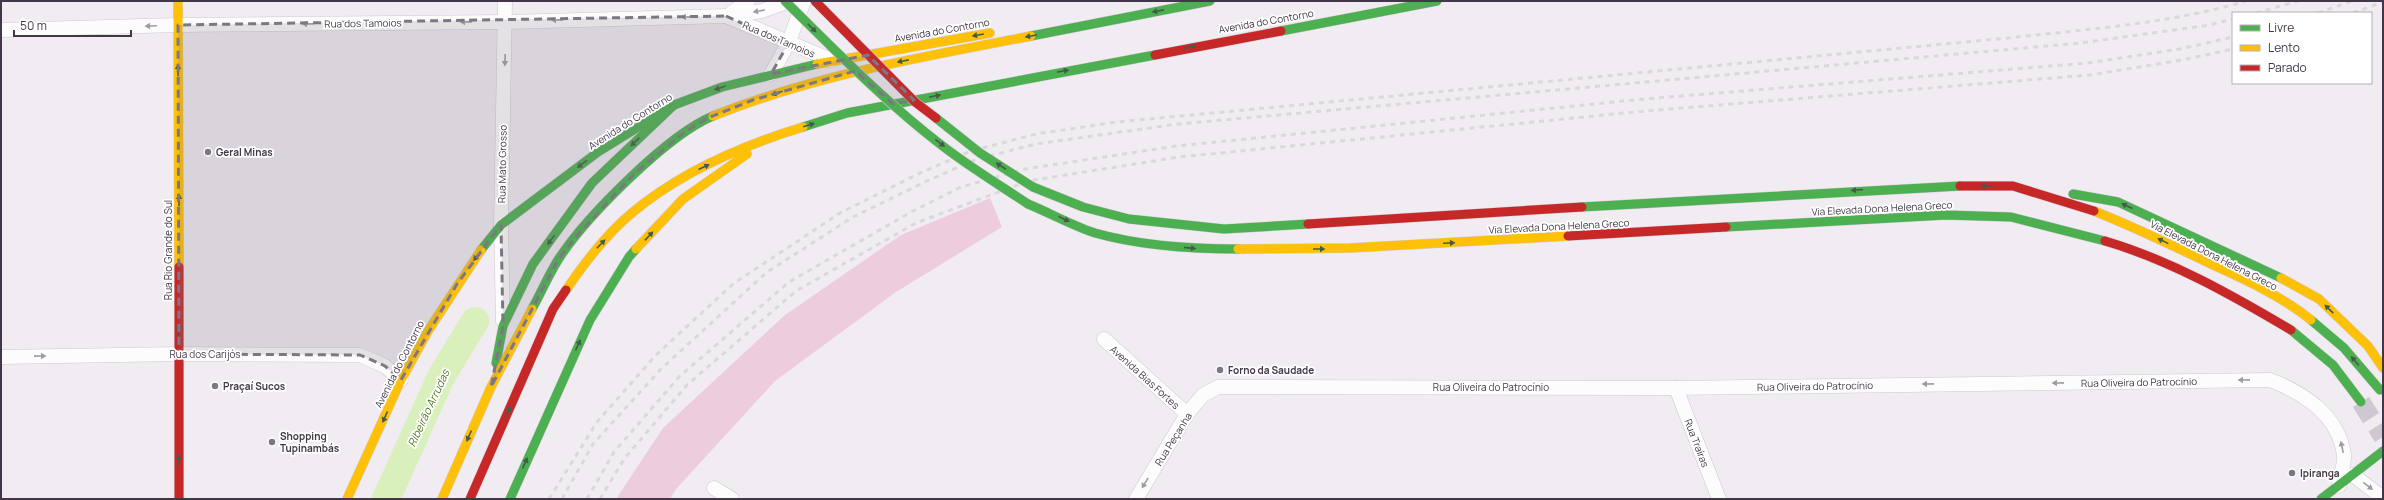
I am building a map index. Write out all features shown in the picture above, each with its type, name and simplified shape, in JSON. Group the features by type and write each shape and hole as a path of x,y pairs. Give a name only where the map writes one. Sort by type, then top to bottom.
{"main road":[{"name":"Rua Rio Grande do Sul","path":"178,1 179,499"},
{"name":"Via Elevada Dona Helena Greco","path":"785,1 866,81 918,126 964,162 1028,204 1095,233 1141,242 1200,249 1350,248 1946,215 2011,217 2065,229 2129,248 2237,298 2291,330 2315,350 2332,365 2361,402"},
{"name":"Via Elevada Dona Helena Greco","path":"816,1 915,102 980,153 1033,187 1084,207 1129,219 1224,229 1938,186 2012,186 2080,205 2138,229 2245,280 2301,312 2344,348 2380,390"},
{"path":"1047,23 1154,2 1168,1"},
{"path":"442,499 490,387 558,260 594,214 634,174 666,146 708,118 753,100 865,68 1210,1"},
{"path":"1364,15 1376,1"},
{"name":"Avenida do Contorno","path":"470,499 553,309 590,256 632,212 661,191 700,169 771,137 847,113 1437,1"},
{"name":"Avenida do Contorno","path":"347,499 401,380 457,284 501,225 598,152 674,105 722,87 832,60 1001,31"},
{"path":"490,387 503,326 533,264 592,183 674,105"},
{"name":"Avenida do Contorno","path":"510,499 590,320 630,256 683,199 771,137"},
{"path":"2012,186 2118,202 2276,275 2319,299 2368,346 2383,368"},
{"path":"2368,346 2383,354"},
{"path":"2321,499 2383,451"}],"street":[{"name":"Rua Mato Grosso","path":"503,326 501,225 506,22 505,1"},
{"name":"Rua dos Tamoios","path":"726,16 748,1"},
{"name":"Rua dos Tamoios","path":"1,30 178,25 506,22 726,16 762,11 790,1"},
{"path":"771,74 788,44 804,1"},
{"name":"Rua dos Tamoios","path":"726,16 788,44 832,60"},
{"name":"Avenida Bias Fortes","path":"1104,339 1187,414"},
{"name":"Rua dos Carijós","path":"1,357 179,354 360,355 385,366 401,380"},
{"name":"Rua Oliveira do Patrocínio","path":"1218,387 1676,388 2270,380 2292,388 2325,414 2339,434 2344,457 2339,486"},
{"name":"Rua Peçanha","path":"1136,499 1187,414 1203,395 1218,387"},
{"name":"Rua Traíras","path":"1676,388 1719,499"},
{"path":"2352,475 2383,498"},
{"path":"714,488 732,499"}],"highlighted area":[{"path":"726,16 788,44 771,74 868,55 914,100 893,104 855,71 753,100 708,118 685,132 634,174 574,239 558,260 491,387 503,326 501,225 457,284 401,380 385,366 360,355 179,354 178,25"}],"shaded area":[{"path":"990,198 1002,227 896,292 775,381 677,488 670,499 616,499 663,428 785,315 901,235"}],"waterway":[{"name":"Ribeirão Arrudas","path":"386,499 441,377 475,321"}],"tunnel":[{"path":"2361,402 2383,437"}],"railway":[{"path":"549,499 597,422 656,355 733,284 840,213 920,173 971,151 1036,134 1117,122 2068,32 2128,25 2187,15 2246,1"},
{"path":"2260,12 2298,1"},
{"path":"2321,12 2352,1"},
{"path":"2356,12 2383,2"},
{"path":"562,499 593,444 661,369 767,272 853,217 929,180 977,159 1036,144 1178,124 2080,43 2210,25 2232,19"},
{"path":"587,499 614,452 679,377 789,282 911,212 961,187 1025,169 1177,146 1644,99 2088,63 2180,49 2232,37"},
{"path":"600,499 624,459 687,385 796,291 916,223 1028,181 1179,157 1645,111 2090,75 2182,60 2232,49"}],"traffic: fast":[{"path":"785,1 860,75 919,128 961,160 1028,204"},
{"path":"1031,36 1210,1"},
{"path":"1281,31 1437,1"},
{"path":"803,127 847,113 1155,55"},
{"path":"481,250 501,225 598,152 674,105 722,87 817,64"},
{"path":"496,363 503,326 533,264 592,183 674,105"},
{"path":"532,309 558,260 587,222 628,179 651,159 694,126 713,116"},
{"path":"936,118 980,153 1033,187"},
{"path":"1582,207 1960,186"},
{"path":"1033,187 1083,207 1129,219 1224,229 1308,224"},
{"path":"2073,194 2118,202 2281,278"},
{"path":"1028,204 1095,233 1130,241 1166,246 1238,249"},
{"path":"1726,227 1946,215 2011,217 2105,241"},
{"path":"510,499 590,320 629,257 636,249"},
{"path":"2311,320 2344,348 2380,390"},
{"path":"2291,330 2333,365 2361,402"},
{"path":"2321,499 2383,451"}],"traffic: slow":[{"path":"178,1 179,267"},
{"path":"817,64 990,33"},
{"path":"713,116 791,89 830,78 870,68 1031,36"},
{"path":"566,290 588,259 605,239 633,212 672,184 692,172 736,151 803,127"},
{"path":"636,249 683,199 747,154"},
{"path":"2094,211 2154,237 2251,283 2289,304 2311,320"},
{"path":"1238,249 1350,248 1568,236"},
{"path":"347,499 401,380 428,331 481,250"},
{"path":"2281,278 2319,299 2368,346 2383,368"},
{"path":"442,499 491,387 532,309"}],"traffic: jam":[{"path":"815,1 915,102 936,118"},
{"path":"1155,55 1281,31"},
{"path":"1960,186 2013,186 2094,211"},
{"path":"1308,224 1582,207"},
{"path":"1568,236 1726,227"},
{"path":"2105,241 2177,268 2223,291 2291,330"},
{"path":"179,267 179,499"},
{"path":"470,499 553,309 566,290"}],"place":[{"name":"Geral Minas","path":"208,152"},
{"name":"Forno da Saudade","path":"1220,370"},
{"name":"Praçaí Sucos","path":"215,386"},
{"name":"Shopping Tupinambás","path":"272,442"},
{"name":"Ipiranga","path":"2292,473"}]}
